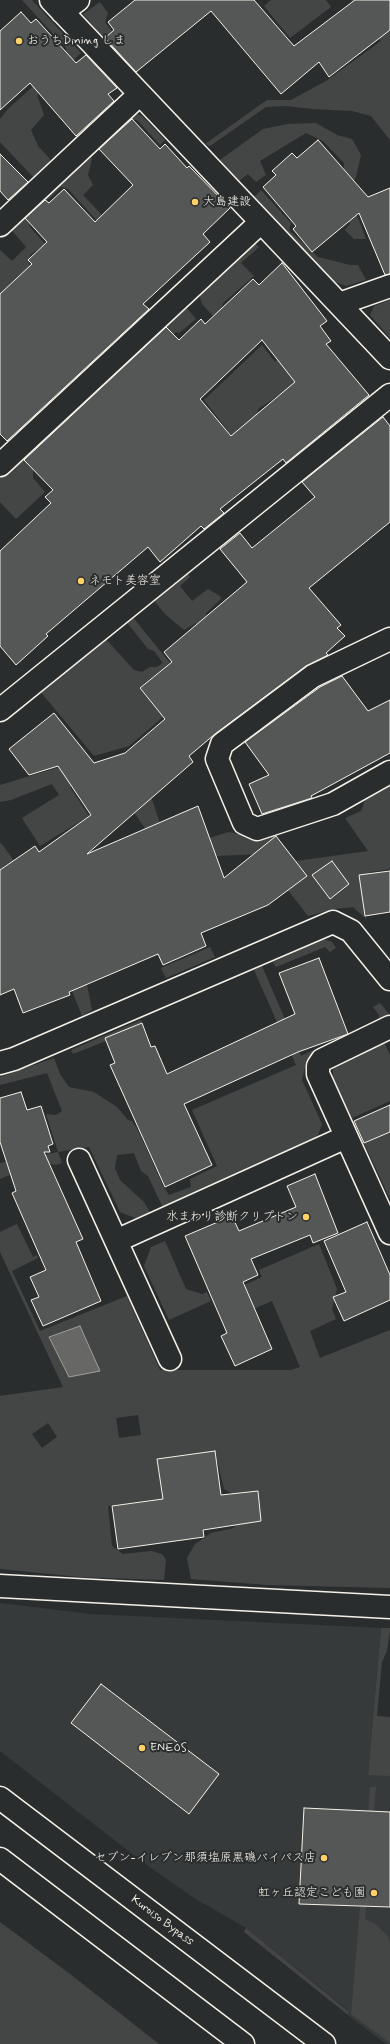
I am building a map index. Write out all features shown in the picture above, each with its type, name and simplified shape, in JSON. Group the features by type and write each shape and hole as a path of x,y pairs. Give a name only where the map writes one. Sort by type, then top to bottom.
{"main road":[{"path":"64,4 140,94 390,358"},
{"path":"0,225 140,94"},
{"path":"0,465 261,222"},
{"path":"338,304 390,286"},
{"path":"0,710 390,395"},
{"path":"390,639 313,676 222,744 217,758 244,823 258,828 333,804 390,772"},
{"path":"0,1063 14,1059 333,922 351,931 390,979"},
{"path":"390,1027 322,1060 318,1066 318,1074 390,1233"},
{"path":"116,1241 346,1137"},
{"path":"79,1160 170,1359"},
{"path":"0,1586 390,1607"},
{"name":"Kuroiso Bypass","path":"0,1798 324,2044"},
{"path":"0,1859 243,2044"}],"shaded area":[{"path":"22,0 32,0 81,53 37,95 44,115 31,130 38,146 50,159 50,166 35,179 0,142 0,119 8,109 49,72 50,65 67,49"},
{"path":"271,0 326,0 331,7 290,38 264,6"},
{"path":"351,0 372,0 390,19 390,140 371,116 352,111 287,106 266,107 210,146 205,144 267,100 291,100 326,81 381,41"},
{"path":"100,2 108,13 105,22 122,44 116,52 83,14"},
{"path":"133,113 142,116 165,140 160,145 137,120 133,120 110,140 106,137"},
{"path":"316,123 337,135 352,139 361,155 356,177 348,192 366,239 354,239 345,230 350,224 336,198 344,178 344,163 323,141 306,133 260,161 266,175 256,182 248,174 239,181 220,160 263,129 288,124"},
{"path":"88,155 92,159 88,175 93,185 83,195 116,230 110,235 68,189 61,187 29,218 29,226 45,244 30,255 29,264 54,290 0,294 0,250 12,261 26,247 10,228"},
{"path":"261,190 291,223 289,230 318,257 350,265 358,265 366,280 346,286 327,279 253,198"},
{"path":"253,242 259,247 241,263 254,276 223,303 222,309 213,316 202,304 199,293"},
{"path":"390,300 390,338 370,315 374,306"},
{"path":"185,306 196,319 179,333 176,332 144,360 135,352"},
{"path":"262,345 275,362 283,356 296,384 258,409 257,417 233,437 204,400"},
{"path":"27,453 38,464 33,469 33,478 45,492 16,519 0,502 0,478"},
{"path":"186,570 190,577 180,586 192,601 208,589 220,596 221,599 206,613 207,620 229,662 196,623 184,630 165,614 152,598"},
{"path":"131,615 170,663 139,688 163,717 129,746 94,756 39,690 104,637 134,670 142,672 150,667 157,667 163,663 154,651 148,649 125,620"},
{"path":"73,763 79,781 70,787 89,816 40,846 22,818 59,795 52,784 11,800 0,802 0,785"},
{"path":"141,767 169,850 229,832 254,837 273,832 307,876 296,861 368,851 345,818 361,811 366,798 390,784 390,869 370,872 360,880 366,919 353,907 334,909 308,916 260,854 172,858 69,946 87,985 92,1010 82,1016 48,930 154,842 128,803","holes":["332,861 349,884 330,899 313,876"]},
{"path":"0,843 14,861 0,879"},
{"path":"324,939 332,942 336,948 330,952 325,947 276,967 273,962"},
{"path":"210,947 215,957 166,978 161,968"},
{"path":"262,966 301,1056 379,1019 379,1015 373,1007 380,1003 389,1014 386,1022 307,1059 302,1080 322,1124 317,1138 163,1208 148,1176 141,1171 134,1153 117,1155 115,1168 120,1180 144,1202 151,1214 140,1220 120,1212 89,1147 58,1152 46,1114 56,1115 62,1111 47,1073 0,1085 0,1077 54,1058 60,1074 69,1087 94,1092 117,1107 128,1120 132,1121 139,1132 163,1186 169,1195 191,1187 190,1179 217,1166 192,1110 296,1065 254,970"},
{"path":"141,1020 142,1023 105,1038 106,1041 73,1054 71,1050"},
{"path":"383,1040 390,1055 390,1101 352,1118 333,1077 333,1070 338,1062"},
{"path":"390,1132 390,1199 364,1143"},
{"path":"58,1152 62,1163 56,1165 42,1162 0,1179 0,1163"},
{"path":"17,1224 33,1257 37,1255 38,1258 12,1271 40,1331 127,1296 160,1370 291,1370 300,1367 272,1301 230,1319 220,1296 262,1277 259,1270 319,1244 337,1289 332,1309 336,1319 310,1331 320,1358 390,1330 390,1588 267,1585 191,1579 187,1558 195,1544 211,1533 234,1528 244,1512 241,1498 224,1489 215,1451 157,1459 163,1499 108,1506 112,1546 123,1554 151,1551 162,1554 166,1560 164,1580 80,1577 0,1569 0,1396 63,1387 0,1252 0,1232","holes":["138,1415 141,1435 119,1438 116,1418","48,1423 57,1437 42,1448 32,1434"]},
{"path":"165,1241 186,1289 202,1294 207,1292 211,1301 169,1320 144,1266 151,1247"},
{"path":"80,1326 100,1371 69,1377 49,1337"},
{"path":"0,1603 90,1614 381,1628 368,1774 390,1776 390,2044 386,2044 348,2015 348,2010 246,1928 191,1896 140,1860 0,1751"},
{"path":"381,1628 390,1628 390,1631 387,1651 382,1662 377,1716 390,1717 390,1776 368,1775"},
{"path":"370,1787 376,1787 365,1919 375,1924 388,1936 390,1942 390,2043 351,2014"},
{"path":"0,1922 70,1974 159,2044 0,2044"},
{"path":"246,1928 348,2011 348,2015 244,1932"}],"building":[{"path":"135,0 254,0 294,46 355,0 390,0 390,30 329,77 319,62 281,94 211,11 136,72 105,38 114,30 108,22"},
{"path":"21,12 31,23 36,19 76,63 86,55 117,88 108,94 114,101 76,136 30,83 0,110 0,31"},
{"path":"132,119 160,149 165,144 187,168 189,166 230,208 203,234 210,242 143,304 149,309 7,441 0,434 0,294 32,264 28,260 47,242 25,218 45,200 49,203 64,189 95,222 133,185 99,149"},
{"path":"318,140 368,197 390,188 390,274 385,275 359,213 312,252 293,229 296,226 263,187 276,175 272,171 292,153 297,158"},
{"path":"0,154 28,182 8,200 0,191"},
{"path":"282,263 327,321 320,326 331,341 326,344 369,395 286,463 283,459 220,509 224,513 204,529 201,526 160,562 148,547 46,634 48,636 16,665 0,646 0,551 51,503 45,497 53,490 24,460 166,327 179,340 201,319 205,324 253,279 259,285","holes":["262,340 295,382 231,436 200,399"]},
{"path":"383,417 390,426 390,522 309,588 341,625 337,628 345,636 326,653 328,655 306,666 215,734 189,756 193,762 87,854 198,806 224,878 276,836 307,876 268,905 201,933 206,946 163,965 158,954 69,992 70,995 23,1013 14,989 0,995 0,870 35,846 39,852 91,815 58,766 29,775 9,749 54,713 94,763 125,753 165,719 140,688 172,662 164,652 247,582 220,549 240,533 252,548 315,497 302,482"},
{"path":"342,676 368,711 390,700 390,753 311,796 312,798 262,814 249,784 269,775 245,742 320,687"},
{"path":"332,861 349,884 330,899 312,875"},
{"path":"390,871 390,912 365,916 359,875"},
{"path":"319,958 348,1034 298,1052 184,1104 212,1165 165,1187 110,1065 115,1063 105,1038 142,1023 151,1047 155,1046 167,1074 295,1014 279,973"},
{"path":"21,1092 27,1110 41,1106 53,1144 48,1146 50,1152 44,1152 83,1239 76,1242 101,1301 43,1326 31,1300 39,1297 30,1277 46,1270 12,1193 16,1191 0,1142 0,1098"},
{"path":"390,1105 390,1132 364,1143 354,1121"},
{"path":"315,1174 338,1233 313,1243 310,1235 251,1259 258,1275 243,1282 272,1349 235,1366 221,1336 227,1333 185,1236 232,1216 239,1231 296,1207 287,1186"},
{"path":"367,1222 390,1275 390,1300 344,1321 333,1297 346,1292 324,1241"},
{"path":"215,1451 221,1495 258,1491 261,1521 203,1530 204,1537 118,1549 112,1506 163,1499 157,1459"},
{"path":"101,1684 219,1774 189,1814 71,1723"},
{"path":"304,1808 390,1812 390,1907 299,1904"}],"place":[{"name":"おうちDining しま","path":"19,41"},
{"name":"大島建設","path":"195,202"},
{"name":"ネモト美容室","path":"81,581"},
{"name":"水まわり診断クリプトン","path":"306,1217"},
{"name":"ENEOS","path":"142,1748"},
{"name":"セブン-イレブン那須塩原黒磯バイパス店","path":"324,1858"},
{"name":"虹ヶ丘認定こども園","path":"374,1893"}]}
